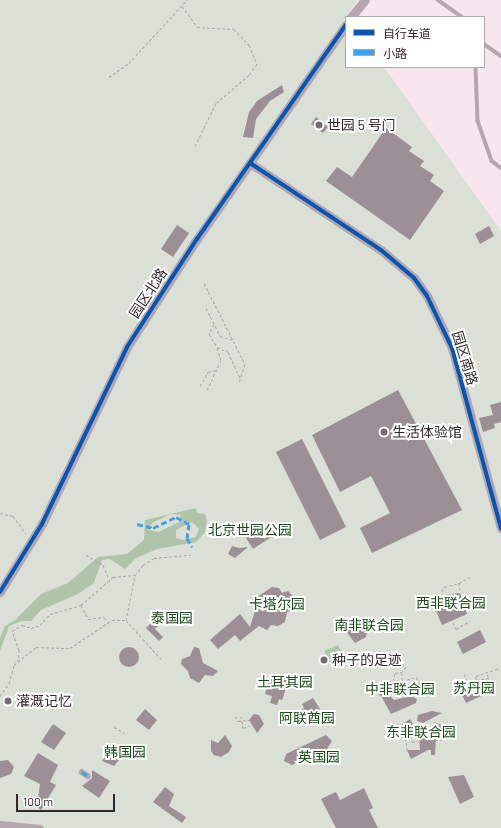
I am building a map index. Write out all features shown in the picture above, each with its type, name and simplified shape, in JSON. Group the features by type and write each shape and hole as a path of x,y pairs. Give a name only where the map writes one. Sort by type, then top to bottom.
{"street":[{"path":"352,16 364,0"},
{"name":"园区北路","path":"0,592 31,541 127,347 250,163 345,26"},
{"name":"园区南路","path":"250,163 380,250 414,278 427,296 452,348 501,528"},
{"path":"82,772 88,776"},
{"path":"0,824 40,828"}],"lane":[{"path":"438,0 461,16"},
{"path":"485,45 501,56"},
{"path":"476,68 478,120 492,161 501,168"}],"path":[{"path":"109,76 129,62 187,0"},
{"path":"182,6 197,27 234,29 249,45 257,64 248,75 216,103 195,146"},
{"path":"204,283 245,364 239,382"},
{"path":"206,308 220,336 234,340"},
{"path":"207,390 221,360 217,347 209,334 214,324"},
{"path":"217,347 228,352 240,378"},
{"path":"200,386 208,372 217,370"},
{"path":"0,513 13,516 31,541"},
{"path":"86,555 103,565 110,579"},
{"path":"18,662 19,650 12,631 22,625 31,628 40,625 50,614 81,605 110,579 135,575 154,558 191,555"},
{"path":"126,620 135,575"},
{"path":"442,592 444,587 459,583 470,577"},
{"path":"459,583 460,590"},
{"path":"81,605 88,619 104,617 108,621"},
{"path":"0,696 18,662 36,647 70,648 108,621 126,620"},
{"path":"126,620 161,658"},
{"path":"453,622 456,629 468,622"},
{"path":"402,662 406,667 402,672 402,681 416,677 420,684 420,689 414,697"},
{"path":"486,679 479,682 476,676 485,672 487,674 500,668"},
{"path":"373,686 393,681 395,673 402,672"},
{"path":"464,674 470,686"},
{"path":"487,674 487,683"},
{"path":"235,716 240,720 243,728 250,725"},
{"path":"240,720 241,716"},
{"path":"240,720 249,720"},
{"path":"407,750 406,741 401,735 411,736 427,726 435,740 441,740 454,732"},
{"path":"114,727 124,733"},
{"path":"411,736 412,742 419,741"}],"green space":[{"name":"北京世园公园","path":"0,0 358,0 347,16 345,16 345,68 385,68 501,231 501,828 0,828"}],"shaded area":[{"path":"196,508 197,513 205,514 207,521 205,532 196,542 157,549 136,558 125,569 110,559 102,560 94,583 78,594 41,610 31,621 22,621 9,626 0,651 0,638 5,626 15,620 41,594 68,583 98,557 127,554 144,540 145,520","holes":["171,514 181,515 179,522 158,532 148,530 152,523","192,522 199,529 196,537 183,540 176,538 176,530"]},
{"path":"338,645 347,662 333,668 324,651"}],"building":[{"path":"282,85 284,92 270,101 256,119 253,138 243,137 249,112 257,101"},
{"name":"世园 5 号门","path":"316,117 328,127 323,133 311,124"},
{"path":"386,128 412,147 409,151 424,161 420,166 434,175 430,181 444,191 410,240 326,181 337,167 352,177"},
{"path":"177,225 189,233 173,257 161,249"},
{"path":"489,226 494,236 480,244 475,234"},
{"path":"398,390 462,510 372,553 360,528 390,513 371,476 340,492 312,435"},
{"path":"501,402 501,422 494,424 495,428 483,432 479,418 493,415 490,405"},
{"path":"302,439 346,527 320,540 276,452"},
{"path":"263,528 270,538 253,549 246,538"},
{"path":"232,546 239,548 248,547 235,558 228,554"},
{"path":"272,587 279,588 282,593 288,591 298,601 295,610 287,612 285,622 278,626 271,625 267,630 259,626 240,641 235,635 218,649 210,640 240,614 250,627 255,611 253,600"},
{"path":"460,593 467,614 442,625 436,611 447,606 445,595"},
{"path":"158,616 163,621 155,629 163,637 159,641 146,628"},
{"path":"356,623 364,625 367,632 366,637 355,643 345,630"},
{"path":"480,630 486,642 463,654 457,642"},
{"path":"129,647 136,650 139,657 136,664 129,667 122,664 119,657 122,650"},
{"path":"194,647 199,648 203,663 218,671 213,676 205,675 199,683 190,678 188,671 181,664 182,659 190,656"},
{"path":"271,675 289,680 282,700 279,699 277,705 270,703 272,696 265,694"},
{"path":"379,685 394,700 411,696 417,699 416,703 391,714 381,696 373,691"},
{"path":"487,687 490,692 466,703 461,693 467,690 470,695"},
{"path":"313,698 325,717 309,725 300,710 304,708 302,704"},
{"path":"145,709 157,720 149,730 136,720"},
{"path":"432,711 442,713 423,723 417,721 418,715"},
{"path":"254,714 259,715 264,724 257,733 249,720"},
{"path":"410,719 415,728 410,733 398,731 396,728"},
{"path":"434,722 442,725 445,731 442,737 436,738 435,755 431,755 431,750 428,750 411,759 407,750 420,750 419,736 431,740"},
{"path":"53,724 66,733 54,750 41,742"},
{"path":"225,735 232,746 229,752 221,757 214,755 211,751 211,740 218,743"},
{"path":"326,735 332,741 327,749 292,765 284,761 286,754"},
{"path":"112,747 120,753 117,756 120,759 114,766 102,761"},
{"path":"38,753 58,765 50,782 56,785 41,810 34,805 38,798 40,784 24,776"},
{"path":"8,760 14,767 11,774 0,778 0,761"},
{"path":"92,770 110,781 99,798 82,786 92,778"},
{"path":"464,775 474,797 460,804 448,777"},
{"path":"165,787 174,794 169,806 186,817 182,823 153,802"},
{"path":"364,788 373,808 369,810 378,828 336,828 321,799 336,792 340,800"}],"marked path":[{"path":"137,524 153,528 176,517 189,524 187,538 192,547"},
{"path":"82,772 88,776"}],"cycle path":[{"path":"0,592 42,524 127,347 197,239 345,26"},
{"path":"250,163 381,250 414,278 427,296 452,348 501,528"}],"place":[{"name":"世园 5 号门","path":"319,125"},
{"name":"生活体验馆","path":"384,432"},
{"name":"种子的足迹","path":"324,660"},
{"name":"灌溉记忆","path":"8,701"}],"park label":[{"name":"西非联合园","path":"451,603"},
{"name":"卡塔尔园","path":"277,604"},
{"name":"泰国园","path":"172,618"},
{"name":"南非联合园","path":"369,625"},
{"name":"土耳其园","path":"285,682"},
{"name":"苏丹园","path":"474,688"},
{"name":"中非联合园","path":"400,689"},
{"name":"阿联酋园","path":"307,718"},
{"name":"东非联合园","path":"421,732"},
{"name":"韩国园","path":"125,752"},
{"name":"英国园","path":"319,757"}]}
